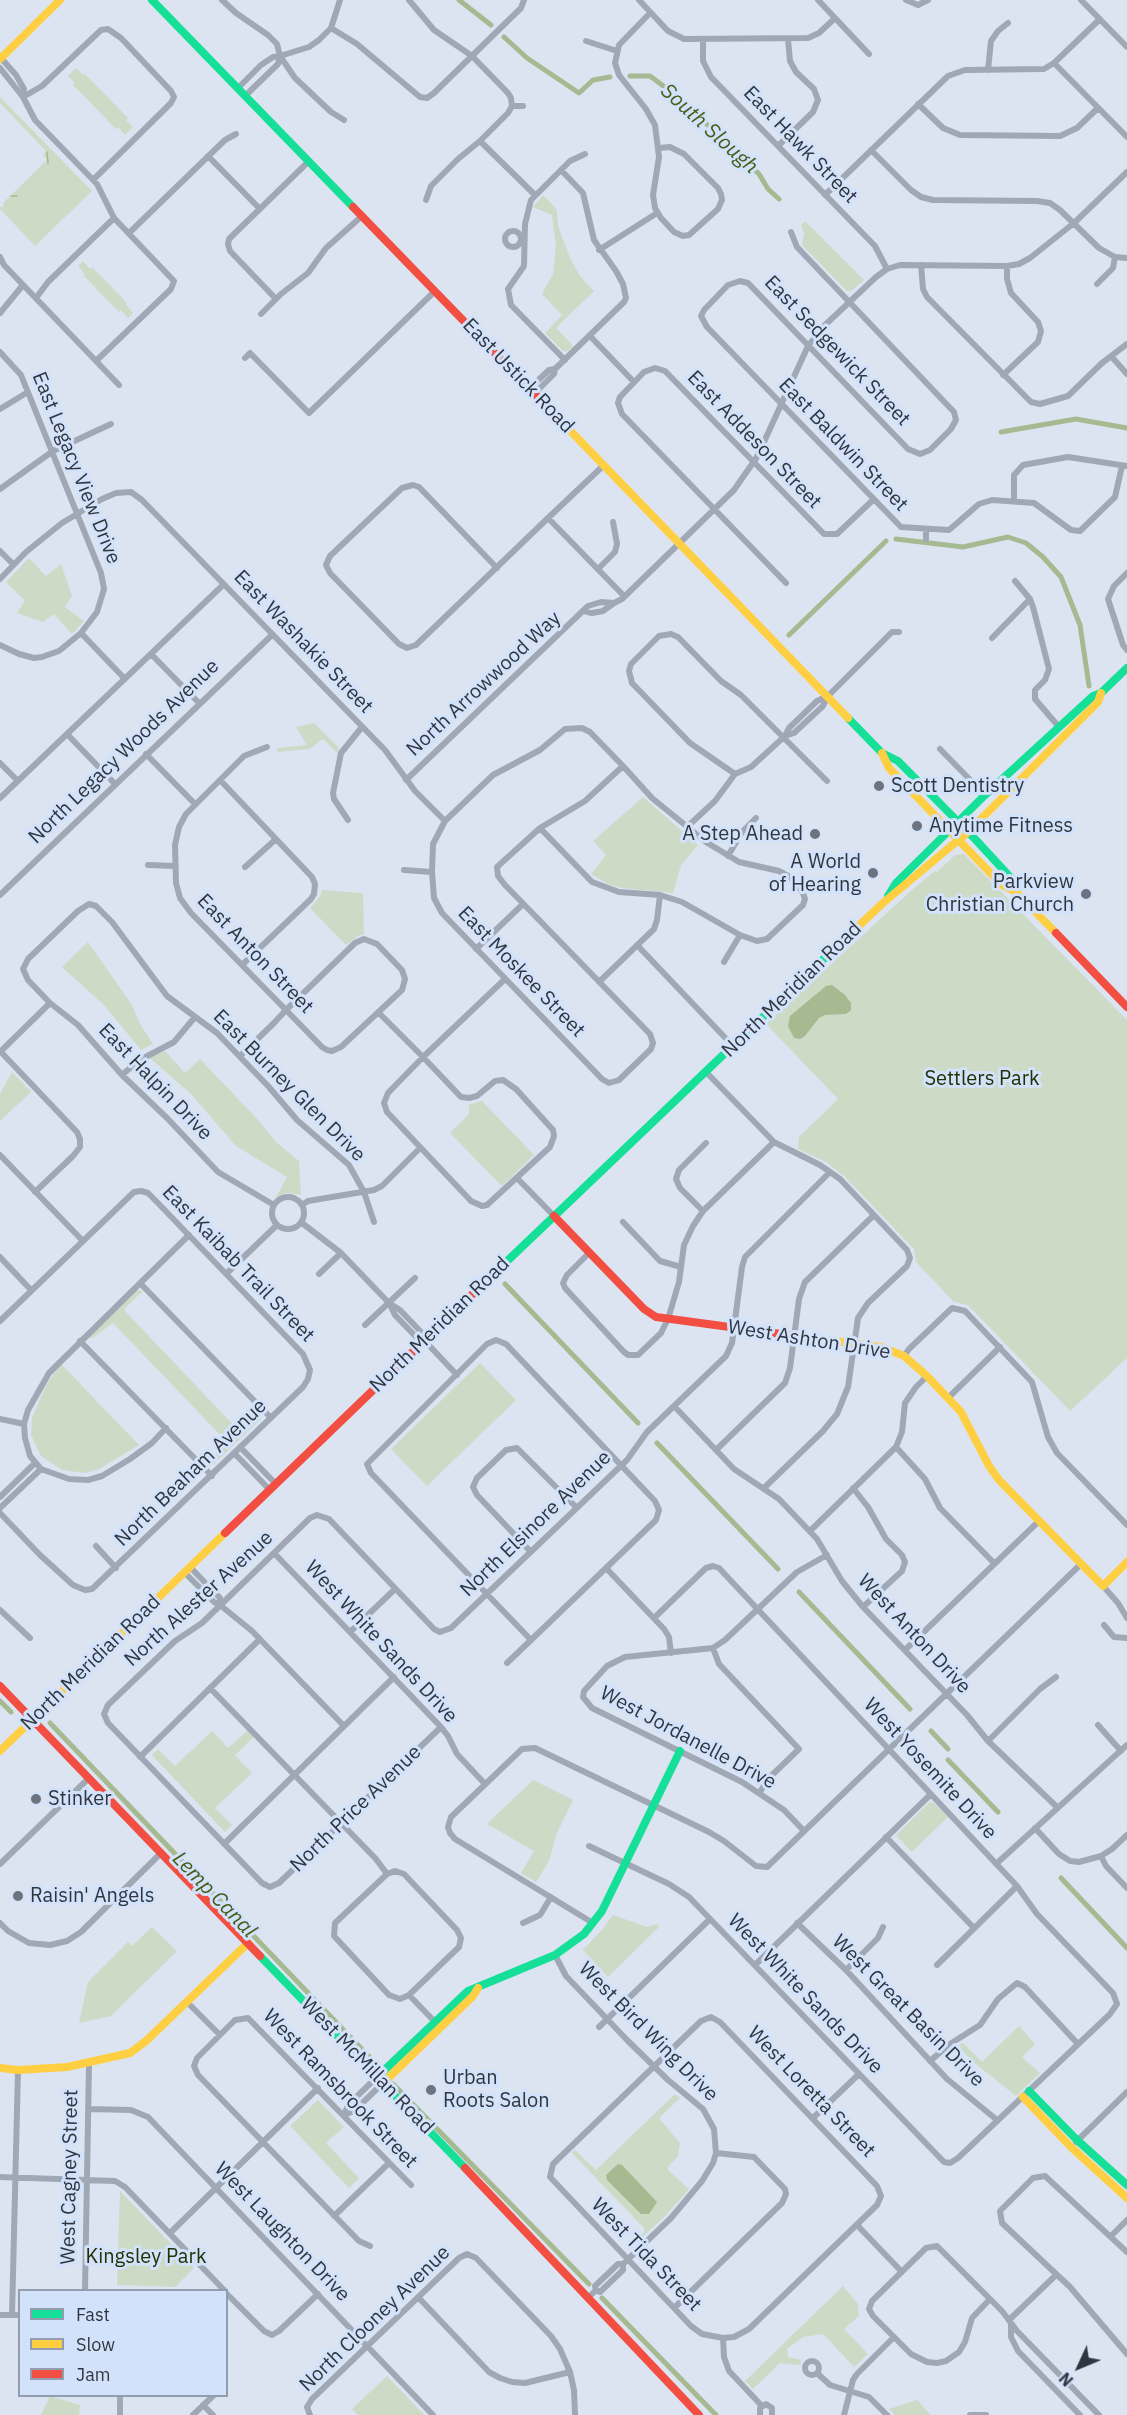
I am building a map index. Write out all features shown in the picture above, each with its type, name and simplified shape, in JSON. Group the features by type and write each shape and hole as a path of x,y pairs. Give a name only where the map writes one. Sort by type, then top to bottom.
{"main road":[{"path":"0,59 60,0"},
{"name":"East Ustick Road","path":"152,0 828,696 882,753 889,768 958,840 1002,885 1016,892"},
{"name":"North Meridian Road","path":"0,1750 423,1339 883,903 968,832 1078,716 1093,696 1101,693 1127,668"},
{"name":"North Meridian Road","path":"883,903 896,883 985,795 1059,727 1078,716"},
{"name":"East Ustick Road","path":"882,753 898,761 968,832 1010,878 1016,892"},
{"path":"1016,892 1127,1007"},
{"name":"West Ashton Drive","path":"554,1216 644,1310 656,1317 881,1347 904,1356 927,1376 961,1412 994,1473 1102,1586"},
{"path":"1102,1586 1127,1562"},
{"name":"West McMillan Road","path":"0,1686 589,2297 699,2415"},
{"path":"380,2080 438,2025 468,1991 555,1955 594,1923 626,1864 680,1751"},
{"path":"0,2068 18,2070 89,2064 130,2053 146,2041 248,1943"},
{"path":"1026,2094 1127,2198"},
{"path":"1074,2143 1127,2185"}],"street":[{"path":"222,0 236,13 268,35 277,44 280,56 295,78 331,112 344,120"},
{"path":"238,88 261,65 273,57 314,44 331,28 340,0"},
{"path":"409,0 434,30 472,56 508,93 512,106 480,141 431,186 426,200"},
{"path":"331,28 357,44 420,97 427,98 521,8 524,0"},
{"path":"639,0 668,31 678,38 788,39 814,36 834,19"},
{"path":"818,0 869,54"},
{"path":"906,0 915,5 928,0"},
{"path":"1081,0 1127,47"},
{"path":"650,13 623,40 616,51 615,63 618,75 650,114 655,125 659,163 653,195 657,213 674,232 683,236 694,232 718,209 722,200 718,188 684,154 670,147 659,148"},
{"path":"825,195 953,73 965,70 1038,70 1054,63 1100,19"},
{"path":"988,70 991,41 1008,23"},
{"path":"23,97 42,87 101,30 108,29 121,38 171,91 174,97 171,103 94,179"},
{"path":"779,145 817,106 817,94 790,62 788,39"},
{"name":"East Hawk Street","path":"703,40 703,61 707,73 875,246 887,269"},
{"path":"586,41 616,51"},
{"path":"246,96 278,64 280,56"},
{"path":"0,59 16,75 24,89 23,97"},
{"path":"1054,63 1127,137"},
{"path":"0,68 23,97 35,120 94,179 114,219 171,276 174,284 96,361"},
{"path":"918,104 943,129 960,135 1060,136 1077,129 1098,108"},
{"path":"512,106 523,106"},
{"path":"129,233 225,140 236,134"},
{"path":"480,141 535,195"},
{"path":"871,150 911,190 927,199 1044,202 1060,210 1099,248 1115,257 1127,258"},
{"path":"565,360 511,305 507,289 524,266 523,239 527,207 535,195 570,161 585,154"},
{"path":"208,156 260,209"},
{"path":"276,299 230,251 229,239 309,161"},
{"path":"532,391 554,374 555,369 624,303 626,298 623,284 616,270 599,250 589,227 583,193 561,170"},
{"path":"887,269 921,265 1007,266 1025,262 1074,223 1127,172"},
{"path":"599,250 657,213"},
{"path":"261,314 309,273 326,248 362,216"},
{"path":"36,298 48,282 114,219"},
{"path":"791,232 797,247 849,301"},
{"path":"0,257 4,265 119,385"},
{"path":"1097,284 1113,268 1115,257"},
{"path":"921,265 921,280 927,297 1025,398 1040,404 1061,399 1073,392 1127,344"},
{"path":"1003,375 1038,342 1041,331 1038,322 1011,293 1007,279 1007,266"},
{"name":"North Arrowwood Way","path":"406,780 584,611 592,613 603,610 624,596 734,490 754,463 808,346 849,301 887,269"},
{"name":"East Sedgewick Street","path":"734,282 740,281 748,284 913,452 920,454 930,450 956,420 954,412 849,301"},
{"name":"East Baldwin Street","path":"734,282 704,310 701,316 704,322 901,527 950,530 973,508 986,501 1014,501 1034,503 1075,532 1083,529 1115,497 1125,466"},
{"path":"0,313 23,285"},
{"path":"245,358 250,353 309,413 435,291"},
{"path":"590,336 634,382 622,394 618,403 622,414 786,583"},
{"name":"East Legacy View Drive","path":"0,352 21,375 101,573 104,589 101,605 81,633 59,651 42,657 27,657 0,645"},
{"path":"1111,356 1127,374"},
{"name":"East Addeson Street","path":"634,382 644,372 655,368 665,371 819,531 830,535 837,534 873,500"},
{"path":"0,409 28,392"},
{"path":"0,489 53,451 111,423"},
{"path":"1014,501 1014,475 1023,465 1068,457 1125,466"},
{"path":"497,567 419,487 413,485 402,488 330,556 326,565 337,581 399,644 407,648 416,645 604,465"},
{"name":"East Washakie Street","path":"77,513 116,493 131,492 142,500 385,750 415,791 445,821"},
{"path":"0,579 13,564 44,537 77,513"},
{"path":"548,518 624,596"},
{"path":"598,569 615,552 617,544 614,522"},
{"path":"926,529 926,539"},
{"path":"0,551 13,564"},
{"path":"1127,573 1114,586 1108,599 1123,645 1127,650"},
{"path":"1014,581 1030,599 1043,638 1048,675 1034,694 1037,704 1059,727"},
{"path":"0,798 223,585"},
{"path":"992,638 1030,599"},
{"path":"687,827 715,801 735,774 751,767 817,701 828,696 892,632 899,632"},
{"path":"81,633 125,679"},
{"name":"North Legacy Woods Avenue","path":"0,895 273,634"},
{"path":"735,774 690,743 633,683 630,677 631,664 658,636 671,634 678,637 721,681 741,695 827,780"},
{"path":"151,654 199,703"},
{"path":"348,819 334,799 333,793 341,753 362,727"},
{"path":"445,821 493,775 540,750 565,729 582,728 590,732 652,798 687,827 739,862 779,871 790,877 805,899 803,905 767,939 757,941 740,935 682,902 660,896 619,892 592,882 540,828"},
{"path":"67,735 115,784"},
{"name":"East Anton Street","path":"267,747 244,756 195,804 179,826 175,845 175,866 180,898 322,1047 332,1051 341,1047 378,1012"},
{"path":"940,749 985,795"},
{"path":"146,754 195,804"},
{"path":"0,763 18,781"},
{"path":"623,766 585,801 540,828 497,867 498,876 599,982 654,929 660,896"},
{"path":"220,780 312,877 315,890 310,899 242,965"},
{"path":"728,855 742,832 756,818"},
{"name":"East Moskee Street","path":"445,821 433,844 432,872 434,898 442,913 609,1083 619,1080 651,1049 653,1043 650,1034 599,982"},
{"path":"245,867 276,839"},
{"path":"148,865 175,866"},
{"path":"404,870 432,872"},
{"name":"East Halpin Drive","path":"89,904 78,911 28,959 23,969 28,980 50,1003 78,1025 122,1075 218,1172 274,1205"},
{"name":"East Burney Glen Drive","path":"89,904 96,906 112,922 167,996 217,1034 240,1056 297,1120 349,1165 364,1192 374,1222"},
{"path":"476,949 523,904"},
{"path":"724,962 740,935"},
{"path":"240,1056 355,943 364,939 377,944 402,970 405,979 402,990 378,1012 423,1057 460,1096 469,1098 477,1096 495,1081 503,1080 510,1083 550,1125 554,1136 550,1147 491,1203 482,1206 471,1201 420,1148 387,1112 384,1103 388,1093 423,1057 505,979"},
{"path":"637,945 733,1046"},
{"path":"35,1192 74,1156 80,1147 80,1139 77,1132 0,1051 50,1003"},
{"path":"122,1075 138,1061 174,1042 195,1017"},
{"path":"706,1072 774,1142 830,1172 907,1250 910,1259 907,1266 862,1310 858,1318 848,1387 837,1414 824,1431 764,1488"},
{"path":"589,1253 567,1275 563,1283 567,1292 624,1352 632,1355 642,1352 661,1333 668,1319 687,1237 703,1211 774,1142"},
{"path":"703,1211 680,1188 676,1179 679,1170 706,1143"},
{"path":"302,1205 308,1201 364,1192 382,1186 420,1148"},
{"path":"0,1155 82,1240 0,1321"},
{"name":"North Elsinore Avenue","path":"395,1589 434,1629 440,1632 452,1628 621,1465 647,1432 726,1356 732,1343 745,1257 830,1172"},
{"path":"517,1178 554,1216"},
{"name":"East Kaibab Trail Street","path":"82,1240 134,1192 148,1193 303,1354 310,1370"},
{"path":"290,1197 302,1205 305,1214 302,1223 287,1230 277,1225 272,1216 274,1205 281,1198 290,1197"},
{"path":"716,1450 784,1383 790,1368 799,1299 806,1282 874,1215"},
{"path":"623,1222 660,1261 681,1267"},
{"path":"302,1223 341,1253 389,1303 395,1315 417,1338 423,1339 457,1375"},
{"path":"226,1274 277,1225"},
{"path":"166,1428 152,1443 130,1459 95,1479 69,1479 41,1469 30,1456 24,1424 28,1410 49,1373 189,1235"},
{"path":"319,1274 341,1253"},
{"path":"0,1257 32,1290"},
{"path":"365,1324 415,1278"},
{"path":"140,1283 271,1418"},
{"path":"904,1356 948,1311 957,1308 965,1311 1032,1382 1048,1437 1057,1453 1127,1525"},
{"path":"507,1663 531,1640 656,1520 659,1510 656,1501 506,1344 496,1340 487,1344 367,1464 371,1473 531,1640"},
{"path":"80,1341 212,1476"},
{"path":"948,1398 1000,1347"},
{"name":"North Beaham Avenue","path":"0,1513 40,1555 73,1585 85,1590 98,1585 303,1387 310,1370"},
{"path":"810,1531 896,1447 902,1432 905,1403 927,1376"},
{"name":"West Anton Drive","path":"674,1406 738,1473 779,1499 810,1531 842,1581 863,1607 947,1694 988,1741 1058,1808"},
{"path":"0,1419 24,1424"},
{"path":"240,1447 272,1486"},
{"path":"896,1447 925,1479 940,1508 994,1563"},
{"path":"531,1552 477,1495 473,1487 477,1479 506,1450 513,1448 522,1451 577,1508"},
{"path":"234,1453 272,1486"},
{"path":"0,1497 36,1463"},
{"path":"0,1508 41,1469"},
{"path":"853,1488 868,1507 886,1539 902,1555 904,1562 902,1570 863,1607"},
{"name":"North Alester Avenue","path":"140,1757 108,1723 104,1714 108,1705 175,1641 202,1623 310,1518 321,1515 329,1519 395,1589"},
{"path":"905,1650 1039,1521"},
{"path":"96,1546 116,1568"},
{"name":"West White Sands Drive","path":"274,1553 441,1727 457,1754 485,1784"},
{"path":"606,1568 669,1637 671,1653 713,1648 725,1640 797,1572 827,1555"},
{"path":"594,1923 455,1839 448,1827 451,1816 518,1752 527,1747 535,1748 724,1841 761,1868 771,1863 804,1832 1081,1564"},
{"name":"West Yosemite Drive","path":"654,1618 706,1568 713,1566 719,1568 888,1751 1017,1886 1037,1914 1113,1993 1117,2001 1115,2009 1078,2044"},
{"path":"187,1570 220,1598 220,1605 260,1639 344,1726"},
{"name":"West Ashton Drive","path":"1102,1586 1118,1603 1127,1618"},
{"path":"350,1632 395,1589"},
{"path":"0,1610 30,1638"},
{"path":"1104,1625 1114,1637 1127,1638"},
{"path":"260,1639 140,1757 224,1844 394,1677"},
{"path":"713,1648 719,1664 799,1749 768,1779 760,1792"},
{"name":"West Jordanelle Drive","path":"671,1653 625,1657 616,1661 607,1666 587,1685 583,1697 592,1708 760,1792 784,1810 804,1832"},
{"path":"988,1741 1040,1689 1056,1677"},
{"path":"210,1688 342,1823 387,1874"},
{"path":"1098,1725 1121,1751"},
{"name":"North Price Avenue","path":"224,1844 262,1883 270,1887 279,1883 441,1727"},
{"path":"996,1864 1127,1745"},
{"path":"0,1864 88,1778"},
{"path":"755,1965 930,1795"},
{"path":"1035,1828 1059,1854 1070,1861 1079,1862 1101,1856 1127,1835"},
{"path":"886,1837 974,1928"},
{"name":"West White Sands Drive","path":"589,1846 679,1890 755,1965 940,2159 950,2163 958,2158 998,2120"},
{"path":"0,1923 20,1939 40,1945 59,1943 75,1937 161,1853"},
{"path":"1101,1856 1106,1866 1127,1888"},
{"path":"395,1871 404,1874 457,1930 461,1938 459,1947 409,1995 400,2000 389,1995 336,1940 333,1932 335,1923 387,1874 395,1871"},
{"path":"937,1965 1017,1886"},
{"path":"523,1923 540,1915 551,1897"},
{"path":"599,2027 710,1919"},
{"name":"West Great Basin Drive","path":"797,1923 846,1970 947,2079 998,2120"},
{"path":"846,1970 878,1938 884,1927"},
{"name":"West Bird Wing Drive","path":"555,1955 567,1976 608,2019 654,2066 708,2115 715,2135 716,2153"},
{"path":"930,2061 950,2044 980,2025 998,1999 1017,1983 1025,1987 1078,2044 998,2120"},
{"path":"409,1995 438,2025"},
{"path":"187,2002 220,2035 196,2058 194,2066 198,2075 359,2241 370,2246"},
{"name":"West Ramsbrook Street","path":"220,2035 235,2020 244,2017 253,2020 411,2185"},
{"name":"West Loretta Street","path":"654,2066 701,2021 711,2017 720,2022 877,2186 880,2196 877,2205 856,2225"},
{"name":"West Cagney Street","path":"84,2289 89,2064"},
{"name":"West Tida Street","path":"654,2066 553,2164 550,2172 553,2182 625,2262 691,2326 702,2334 723,2338"},
{"path":"12,2315 18,2070"},
{"path":"813,2118 859,2074"},
{"path":"344,2115 348,2105 380,2080"},
{"path":"170,2233 318,2088"},
{"path":"1074,2143 1127,2092"},
{"name":"West Laughton Drive","path":"88,2109 131,2110 148,2117 433,2415"},
{"path":"589,2297 597,2290 600,2292 623,2270 625,2262 671,2218 702,2181 716,2153 759,2160 783,2185 786,2194 782,2203 674,2308"},
{"path":"334,2216 389,2163"},
{"path":"1127,2252 1072,2203 1048,2178 1041,2175 1033,2178 1002,2207 999,2215 1002,2223 1081,2299 1127,2354"},
{"path":"0,2177 115,2181 125,2187 222,2289"},
{"path":"1111,2236 1127,2220"},
{"path":"772,2415 771,2406 762,2406 729,2371 724,2357 723,2338 734,2337 749,2329 856,2225 902,2272"},
{"path":"990,2299 972,2318 965,2342 956,2355 942,2362 927,2362 911,2354 873,2316 869,2309 872,2301 926,2248 933,2246 942,2248 990,2299 1010,2322 1099,2415"},
{"name":"North Clooney Avenue","path":"310,2415 308,2408 312,2399 459,2258 466,2254 476,2258 551,2336 563,2354 570,2372"},
{"path":"1056,2274 1010,2322 1011,2337 1018,2351 1080,2415"},
{"path":"228,2295 264,2331 272,2335 318,2294"},
{"path":"418,2297 489,2372 500,2378 525,2383 570,2372 574,2390 575,2415"},
{"path":"0,2315 18,2315"},
{"path":"844,2415 856,2374 893,2337"},
{"path":"817,2373 830,2385 869,2397 887,2415"},
{"path":"120,2397 120,2415"},
{"path":"193,2415 212,2397"},
{"path":"203,2405 213,2415"},
{"path":"760,2415 759,2410 762,2406"},
{"path":"970,2415 986,2415"}],"green space":[{"path":"76,68 83,75 85,74 128,118 126,120 133,127 125,135 118,127 116,129 73,85 75,83 68,76"},
{"path":"0,97 92,191 35,246 0,207 4,207 3,203 47,160 43,155 46,151 0,103"},
{"path":"543,195 557,210 558,226 570,258 580,276 594,291 556,328 573,346 568,351 563,351 545,333 562,315 542,294 553,274 556,246 552,215 533,207"},
{"path":"805,221 864,280 851,291 847,291 802,245 804,233 801,225"},
{"path":"83,261 90,269 92,267 127,303 126,305 133,313 128,318 121,310 119,312 84,276 85,274 78,266"},
{"path":"29,558 46,576 61,564 72,596 65,607 84,621 72,634 54,614 43,622 17,613 25,601 6,582"},
{"path":"314,723 339,748 337,753 323,739 309,749 277,752 277,748 307,745 296,727"},
{"path":"643,797 698,845 681,865 673,893 622,888 608,884 591,874 606,855 593,841"},
{"name":"Settlers Park","path":"964,854 1127,1020 1127,1358 1070,1411 968,1305 954,1302 916,1262 914,1249 844,1176 826,1162 798,1149 799,1137 838,1099 766,1024 913,889 935,871 937,872 955,855"},
{"path":"322,890 363,893 364,934 346,945 310,908"},
{"path":"88,942 132,1005 140,1024 153,1044 141,1050 104,1005 62,967"},
{"path":"165,1051 185,1073 200,1059 276,1142 299,1161 301,1195 286,1193 275,1199 287,1177 236,1146 191,1094 150,1058"},
{"path":"12,1072 31,1092 0,1121 0,1094"},
{"path":"482,1101 534,1155 502,1186 450,1133 469,1114 469,1105"},
{"path":"138,1290 143,1291 125,1308 125,1311 240,1432 261,1414 262,1418 214,1464 208,1462 226,1445 226,1441 113,1323 91,1339 90,1335"},
{"path":"480,1363 516,1400 427,1486 391,1449"},
{"path":"61,1364 139,1445 99,1469 85,1473 62,1470 41,1456 31,1435 32,1418 46,1385"},
{"path":"212,1731 228,1748 247,1731 254,1737 235,1755 252,1773 215,1808 232,1825 225,1832 152,1755 158,1749 175,1766"},
{"path":"533,1780 573,1800 557,1833 549,1861 536,1882 521,1873 534,1851 487,1824"},
{"path":"930,1802 948,1817 912,1852 896,1835"},
{"path":"613,1915 647,1927 657,1924 659,1927 608,1977 583,1950"},
{"path":"152,1927 177,1951 111,2016 79,2023 88,1982 128,1942 132,1946"},
{"path":"1019,2026 1035,2044 1022,2057 1040,2073 1016,2096 972,2061 958,2046 963,2043 982,2062"},
{"path":"675,2094 680,2098 659,2118 680,2143 678,2156 668,2170 689,2189 666,2215 628,2249 644,2232 644,2228 572,2153 575,2150 596,2170"},
{"path":"318,2100 344,2127 326,2143 359,2178 349,2188 290,2126"},
{"name":"Kingsley Park","path":"120,2191 194,2268 175,2287 117,2285"},
{"path":"843,2286 858,2304 859,2316 844,2329 868,2354 854,2367 823,2334 803,2337 787,2349 788,2357 801,2360 800,2365 780,2363 753,2389 745,2381"},
{"path":"387,2376 424,2415 358,2415 352,2409"},
{"path":"50,2397 80,2405 79,2415 41,2415"},
{"path":"917,2400 931,2415 895,2415 889,2409"}],"shaded area":[{"path":"832,985 845,995 851,1003 851,1010 846,1014 825,1015 819,1018 805,1036 800,1039 794,1038 788,1026 790,1016 826,986"},
{"path":"618,2164 622,2165 657,2202 649,2214 641,2214 607,2180 606,2175"}],"waterway":[{"name":"South Slough","path":"459,0 491,25"},
{"name":"South Slough","path":"504,37 527,58 579,93 593,80 610,77"},
{"name":"South Slough","path":"630,76 650,76 678,97 759,174 768,189 779,199"},
{"path":"47,152 48,163"},
{"path":"11,196 17,196"},
{"name":"South Slough","path":"1001,432 1076,419 1127,428"},
{"path":"896,539 963,547 1008,537 1026,543 1043,557 1061,577 1080,625 1089,686"},
{"path":"789,635 886,541"},
{"path":"505,1284 638,1423"},
{"path":"657,1443 778,1569"},
{"path":"799,1592 910,1709"},
{"name":"Lemp Canal","path":"0,1701 11,1712"},
{"name":"Lemp Canal","path":"50,1723 378,2066"},
{"path":"931,1731 948,1749"},
{"path":"948,1760 998,1812"},
{"path":"1061,1878 1127,1948"},
{"name":"Lemp Canal","path":"393,2084 589,2284"},
{"name":"Lemp Canal","path":"602,2298 716,2415"}],"traffic: fast":[{"path":"152,0 353,207"},
{"path":"888,896 896,883 985,795 1127,668"},
{"path":"848,718 882,753 898,761 975,839 1010,877 1016,892"},
{"path":"481,1286 832,951"},
{"path":"377,2077 468,1991 555,1955 584,1934 602,1911 680,1751"},
{"path":"260,1956 465,2168"},
{"path":"1029,2091 1077,2140 1127,2185"}],"traffic: slow":[{"path":"0,59 60,0"},
{"path":"557,417 848,718"},
{"path":"832,951 883,903 968,832 1098,702 1101,693"},
{"path":"882,753 889,768 1002,885 1016,892 1056,933"},
{"path":"796,1336 881,1347 904,1356 927,1376 961,1412 989,1466 999,1480 1103,1586 1127,1562"},
{"path":"0,1751 225,1533"},
{"path":"0,2068 18,2070 67,2067 130,2053 146,2041 248,1943"},
{"path":"383,2083 473,1996 478,1988"},
{"path":"1023,2097 1071,2147 1127,2198"}],"traffic: jam":[{"path":"353,207 557,417"},
{"path":"1056,933 1127,1007"},
{"path":"554,1216 644,1309 656,1317 796,1336"},
{"path":"225,1533 481,1286"},
{"path":"0,1686 260,1956"},
{"path":"465,2168 699,2415"}],"place":[{"name":"Scott Dentistry","path":"879,786"},
{"name":"Anytime Fitness","path":"917,826"},
{"name":"A Step Ahead","path":"815,834"},
{"name":"A World of Hearing","path":"873,873"},
{"name":"Parkview Christian Church","path":"1086,894"},
{"name":"Stinker","path":"36,1799"},
{"name":"Raisin' Angels","path":"18,1896"},
{"name":"Urban Roots Salon","path":"431,2090"}]}
